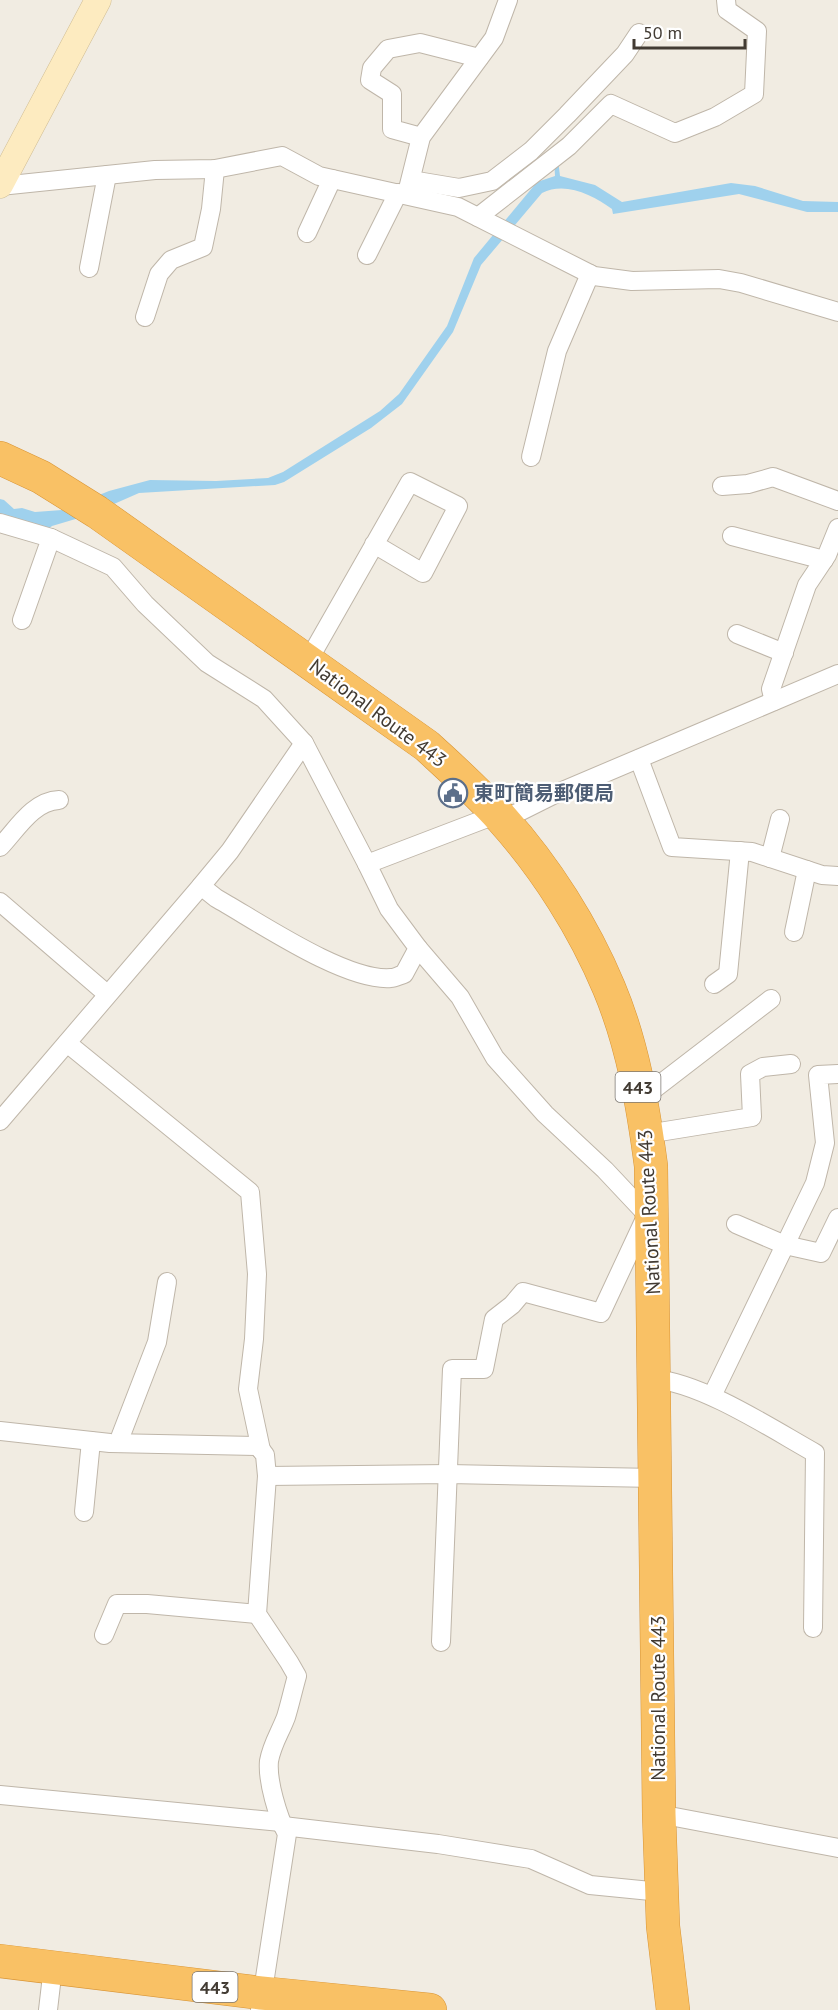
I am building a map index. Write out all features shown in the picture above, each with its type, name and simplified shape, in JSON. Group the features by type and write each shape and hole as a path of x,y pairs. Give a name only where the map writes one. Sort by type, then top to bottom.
{"highway":[{"name":"National Route 443","path":"0,458 41,477 97,512 427,746 469,784 503,820 550,880 580,930 609,989 629,1047 641,1099 651,1166 661,1892 673,2010"},
{"name":"443","path":"0,1961 53,1967 260,2001 430,2010"}],"street":[{"path":"0,186 98,0"},
{"path":"367,255 405,190 421,136 494,38 508,0"},
{"path":"478,217 568,146 611,104 675,133 716,117 754,94 757,31 727,10 726,0"},
{"path":"405,190 459,188 492,181 531,151 560,123 625,54 639,33"},
{"path":"421,136 392,129 392,94 370,80 372,68 388,49 420,43 479,58"},
{"path":"0,186 155,170 215,170 282,156 319,176 405,190 458,207 590,274 632,281 719,279 741,282 838,312"},
{"path":"145,317 159,274 171,260 203,247 211,208 215,170"},
{"path":"89,268 106,175"},
{"path":"307,233 332,179"},
{"path":"531,457 557,351 590,274"},
{"path":"722,486 748,484 773,477 838,501"},
{"path":"308,661 374,544 410,482 458,506 423,573 374,544"},
{"path":"0,524 51,538 113,567 145,604 207,663 264,699 304,743 368,864 389,909 418,948 460,997 495,1058 545,1114 605,1170 652,1220 643,1223 601,1313 523,1292 512,1305 494,1319 484,1369 452,1369 441,1642"},
{"path":"774,701 771,689 807,585 824,560 838,528"},
{"path":"732,536 824,560"},
{"path":"22,620 51,538"},
{"path":"737,634 783,653"},
{"path":"368,864 490,817 503,820 553,795 838,674"},
{"path":"0,1121 230,851 304,743"},
{"path":"639,759 672,847 752,852 822,875 838,876"},
{"path":"0,847 39,805 60,800"},
{"path":"770,858 780,819"},
{"path":"714,984 728,974 740,851"},
{"path":"794,932 807,870"},
{"path":"201,886 216,898 324,960 361,974 391,978 404,974 418,948"},
{"path":"0,902 107,994"},
{"path":"641,1099 771,999"},
{"path":"67,1043 250,1192 257,1274 254,1339 248,1389 261,1450"},
{"path":"647,1134 752,1117 750,1074 763,1067 791,1064"},
{"path":"711,1396 814,1183 825,1143 831,1134 818,1076 838,1074"},
{"path":"736,1224 784,1245 821,1253 838,1218"},
{"path":"118,1443 157,1342 168,1282"},
{"path":"654,1378 669,1380 711,1396 815,1453 813,1628"},
{"path":"0,1431 118,1443 258,1446 265,1455 267,1476 256,1614 290,1662 297,1676 285,1718 273,1744 269,1764 282,1824 287,1834 260,2001"},
{"path":"84,1512 91,1441"},
{"path":"267,1476 449,1474 656,1478"},
{"path":"104,1635 117,1604 147,1604 256,1614"},
{"path":"0,1795 282,1824 438,1844 531,1858 590,1885 661,1892"},
{"path":"659,1814 838,1848"},
{"path":"48,2010 53,1967"}],"water":[{"path":"554,158 558,159 560,176 595,185 622,202 731,183 755,186 803,201 838,202 838,212 807,212 739,194 613,214 612,209 578,191 560,188 542,193 481,265 453,332 402,404 371,428 284,482 275,485 139,493 89,515 52,526 47,530 0,515 0,499 14,509 22,508 35,512 62,510 109,491 150,480 216,481 268,478 283,472 380,411 399,394 447,326 474,258 537,182 555,176"}],"place":[{"name":"東町簡易郵便局","path":"453,793"}]}
